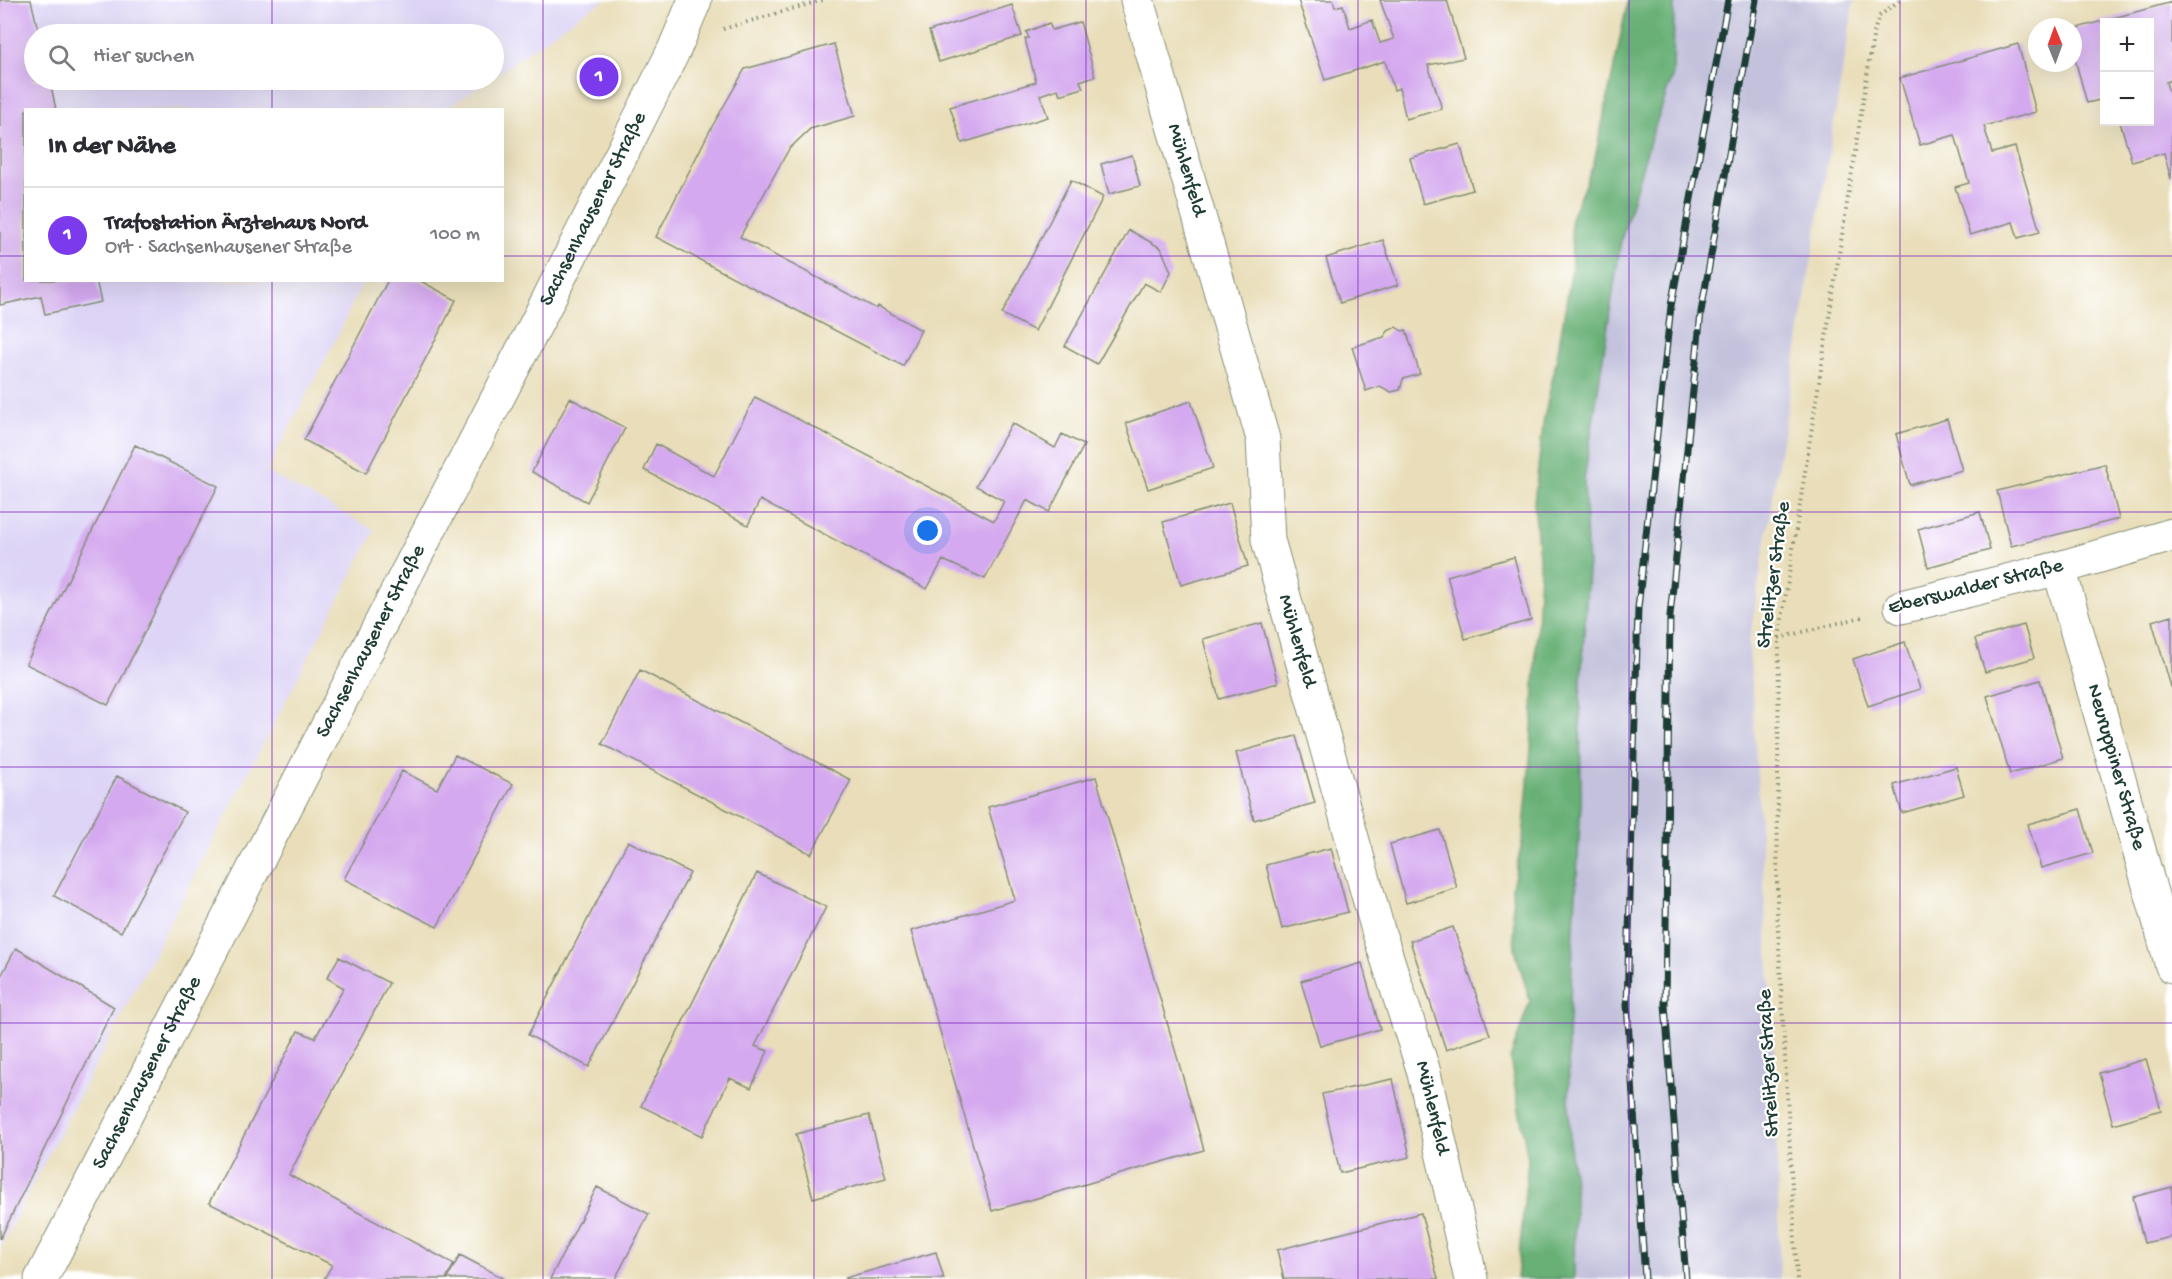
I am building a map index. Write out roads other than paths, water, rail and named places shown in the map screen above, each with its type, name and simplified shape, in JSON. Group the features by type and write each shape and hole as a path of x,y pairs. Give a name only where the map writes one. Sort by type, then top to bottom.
{"street":[{"name":"Sachsenhausener Straße","path":"41,1279 538,320 674,51 695,0"},
{"name":"Mühlenfeld","path":"1137,0 1263,439 1268,540 1378,930 1423,1070 1471,1279"},
{"name":"Eberswalder Straße","path":"1900,607 2059,567 2172,535"},
{"name":"Neuruppiner Straße","path":"2059,567 2172,966"}],"railway":[{"path":"1645,1279 1627,1005 1638,608 1671,306 1728,0"},
{"path":"1686,1279 1665,1005 1670,616 1701,312 1756,0"}],"place":[{"name":"Trafostation Ärztehaus Nord","path":"599,77"}]}
